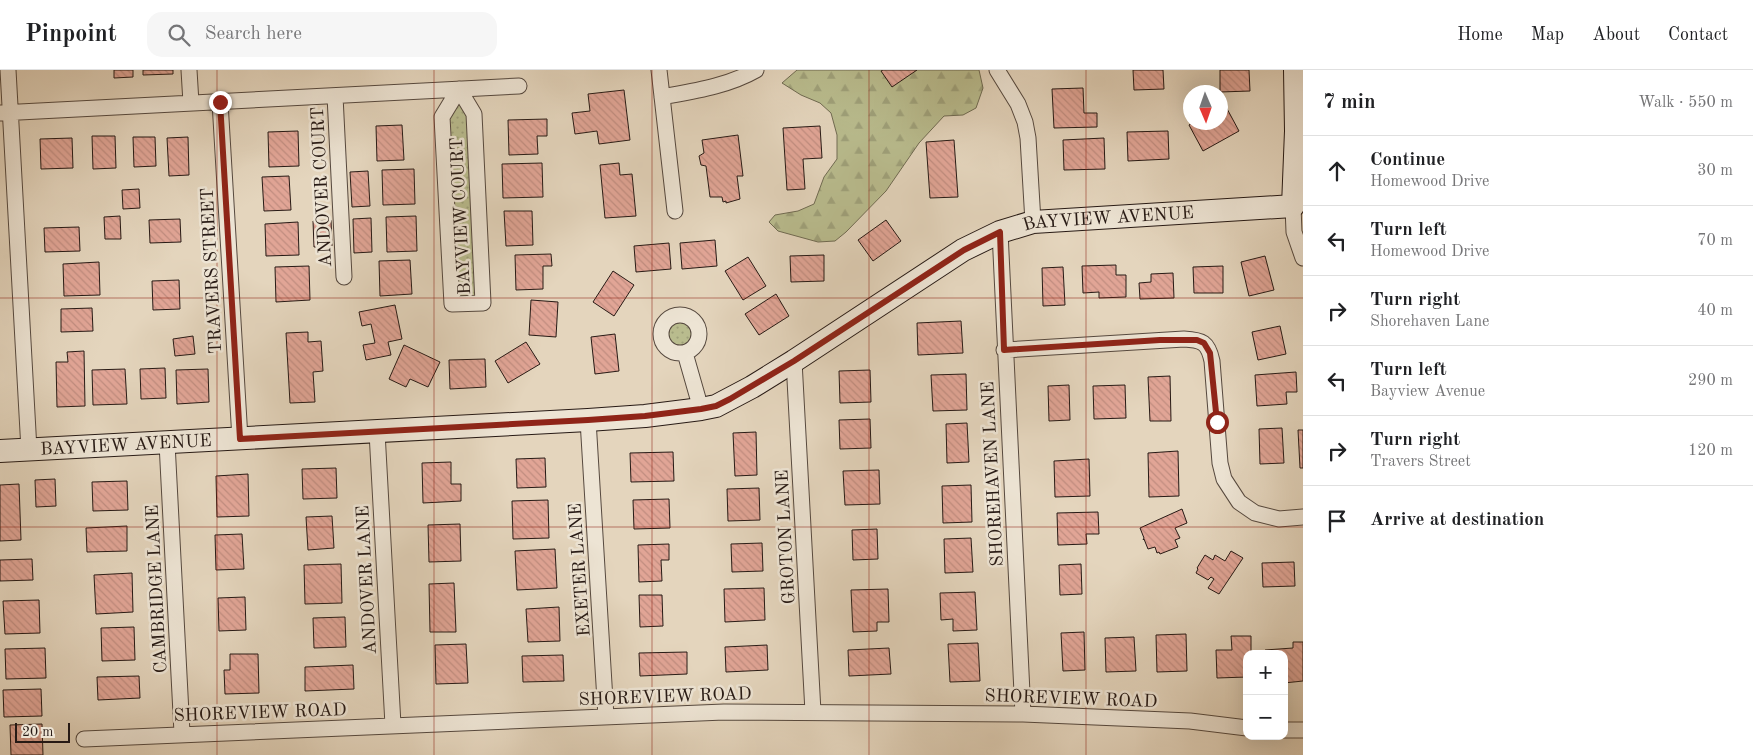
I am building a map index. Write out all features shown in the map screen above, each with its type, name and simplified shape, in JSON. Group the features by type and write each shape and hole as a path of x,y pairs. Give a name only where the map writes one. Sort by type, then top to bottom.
{"street":[{"path":"8,70 5,113 29,450"},
{"path":"189,70 190,104"},
{"path":"659,70 675,211"},
{"path":"662,97 716,86 746,76 756,70"},
{"path":"997,70 1018,104 1025,122 1028,138 1033,222"},
{"path":"1295,70 1294,232 1303,258"},
{"path":"5,113 519,86"},
{"name":"BAYVIEW COURT","path":"460,89 474,114 483,303 452,304 442,117 460,89"},
{"name":"ANDOVER COURT","path":"335,96 344,277"},
{"name":"TRAVERS STREET","path":"220,102 240,439"},
{"name":"BAYVIEW AVENUE","path":"0,452 588,420 645,416 701,409 716,406 730,399 794,361 964,250 1000,232 1033,222 1293,206"},
{"name":"SHOREHAVEN LANE","path":"1000,232 1004,350 1023,714"},
{"path":"1004,350 1184,339 1197,340 1204,343 1208,347 1212,361 1220,462 1224,479 1239,502 1255,514 1279,519 1303,518"},
{"path":"685,353 701,409"},
{"name":"GROTON LANE","path":"794,361 813,712"},
{"name":"EXETER LANE","path":"588,420 606,717"},
{"name":"ANDOVER LANE","path":"377,432 393,725"},
{"name":"CAMBRIDGE LANE","path":"167,443 182,734"},
{"name":"SHOREVIEW ROAD","path":"84,739 724,712 1023,714 1190,721 1243,728"},
{"path":"1288,730 1303,730"}],"green space":[{"path":"797,70 979,70 983,88 976,108 963,115 944,116 919,143 886,191 846,232 835,241 818,242 778,231 769,222 775,215 798,211 814,204 824,177 837,159 837,135 831,113 820,103 801,95 782,83"},
{"path":"459,89 474,114 483,303 452,304 442,117"},
{"path":"680,315 694,320 699,334 694,348 680,353 666,348 661,334 666,320"}],"building":[{"path":"114,70 133,70 133,77 114,78"},
{"path":"143,70 173,70 173,74 143,75"},
{"path":"917,70 892,87 881,71"},
{"path":"1133,70 1163,70 1164,89 1134,90"},
{"path":"1220,70 1249,70 1250,91 1228,92 1228,85 1220,85"},
{"path":"1083,88 1084,113 1097,113 1097,127 1054,128 1052,89"},
{"path":"624,90 630,140 599,144 597,131 575,134 572,113 590,111 588,94"},
{"path":"1228,111 1239,131 1203,151 1192,130 1228,130"},
{"path":"547,119 547,136 537,136 538,154 509,155 508,120"},
{"path":"402,125 404,160 377,161 376,126"},
{"path":"820,126 822,158 803,159 805,189 787,190 783,128"},
{"path":"298,131 299,166 269,167 268,132"},
{"path":"1168,131 1169,159 1128,161 1127,132"},
{"path":"738,135 743,176 737,176 740,199 726,203 726,201 723,202 722,197 710,197 706,166 701,165 699,156 704,153 702,140"},
{"path":"92,136 115,136 116,168 93,169"},
{"path":"133,137 155,137 156,166 134,167"},
{"path":"188,137 189,175 169,176 167,138"},
{"path":"72,138 73,168 41,169 40,139"},
{"path":"1104,138 1105,169 1064,170 1063,140"},
{"path":"954,140 958,197 930,198 926,142"},
{"path":"542,163 543,197 503,198 502,164"},
{"path":"619,163 620,175 632,174 636,216 605,218 600,165"},
{"path":"414,169 415,204 383,205 382,170"},
{"path":"368,171 370,206 352,207 350,172"},
{"path":"289,176 291,210 264,211 262,177"},
{"path":"139,189 140,208 123,209 122,190"},
{"path":"504,211 532,211 533,245 506,246"},
{"path":"120,216 121,239 105,239 104,217"},
{"path":"416,216 417,251 387,252 386,217"},
{"path":"371,218 372,252 354,253 353,219"},
{"path":"180,219 181,242 150,243 149,220"},
{"path":"331,220 332,246 314,247 313,221"},
{"path":"886,220 901,241 873,261 858,240"},
{"path":"298,222 299,255 266,256 265,224"},
{"path":"79,227 80,251 45,252 44,228"},
{"path":"715,240 717,266 682,269 680,243"},
{"path":"669,243 671,269 636,272 634,246"},
{"path":"551,254 552,266 543,266 543,289 516,290 515,255"},
{"path":"824,255 824,281 791,282 790,256"},
{"path":"1265,256 1274,290 1249,296 1241,262"},
{"path":"748,257 766,286 743,300 725,271"},
{"path":"410,260 412,294 380,296 379,261"},
{"path":"99,262 100,295 64,296 63,264"},
{"path":"1116,265 1116,275 1126,275 1126,297 1099,298 1099,292 1083,293 1082,266"},
{"path":"309,266 310,300 276,302 275,267"},
{"path":"1223,266 1223,293 1194,293 1193,267"},
{"path":"1063,267 1065,305 1043,306 1042,268"},
{"path":"613,271 634,285 614,316 593,302"},
{"path":"1173,273 1174,298 1140,299 1139,283 1151,282 1151,274"},
{"path":"179,280 180,309 153,310 152,281"},
{"path":"776,294 789,316 759,335 745,314"},
{"path":"531,300 558,302 556,337 529,335"},
{"path":"395,305 402,339 388,342 391,355 366,360 363,345 375,343 371,324 362,326 359,312"},
{"path":"92,308 93,331 61,332 61,309"},
{"path":"961,321 963,353 918,355 917,323"},
{"path":"1280,326 1286,354 1258,360 1252,332"},
{"path":"308,332 308,342 321,341 323,371 313,372 315,402 290,403 286,333"},
{"path":"615,334 619,371 595,374 591,337"},
{"path":"193,336 195,354 175,356 173,339"},
{"path":"526,342 540,364 508,383 495,361"},
{"path":"404,345 440,362 428,387 410,379 406,387 389,379"},
{"path":"84,351 85,406 57,407 56,362 68,362 67,352"},
{"path":"485,359 486,387 450,389 449,360"},
{"path":"165,368 166,398 141,399 140,369"},
{"path":"125,369 127,404 93,405 92,370"},
{"path":"208,369 209,402 177,404 176,370"},
{"path":"870,370 871,402 840,403 839,371"},
{"path":"1296,372 1297,392 1286,392 1287,404 1257,406 1255,375"},
{"path":"966,374 967,410 933,411 931,375"},
{"path":"1170,376 1171,421 1150,421 1148,377"},
{"path":"1069,385 1070,420 1049,421 1048,386"},
{"path":"1125,385 1126,418 1094,419 1093,386"},
{"path":"870,419 871,448 840,449 839,420"},
{"path":"967,423 969,462 947,463 946,424"},
{"path":"1282,428 1284,463 1260,464 1259,429"},
{"path":"1298,430 1303,430 1303,468 1300,468"},
{"path":"756,432 757,475 735,476 733,433"},
{"path":"1178,451 1179,496 1149,497 1148,453"},
{"path":"673,452 674,481 631,482 630,453"},
{"path":"545,458 546,487 517,488 516,459"},
{"path":"1089,459 1090,496 1055,497 1054,461"},
{"path":"451,462 451,484 461,484 461,501 423,503 422,463"},
{"path":"336,468 337,498 303,499 302,469"},
{"path":"879,470 880,504 845,505 843,471"},
{"path":"248,474 249,516 217,517 216,476"},
{"path":"55,479 56,506 36,507 35,480"},
{"path":"127,481 128,510 93,511 92,482"},
{"path":"19,484 21,540 0,541 0,485"},
{"path":"971,485 972,522 943,523 942,486"},
{"path":"759,488 760,520 728,521 727,489"},
{"path":"669,499 670,528 634,529 633,500"},
{"path":"548,500 549,538 513,539 512,501"},
{"path":"1182,509 1187,523 1175,528 1180,538 1175,540 1178,547 1160,554 1159,552 1157,553 1155,547 1148,549 1140,528"},
{"path":"1098,512 1099,534 1086,534 1087,544 1058,545 1057,513"},
{"path":"332,516 334,548 308,550 306,517"},
{"path":"460,524 461,561 429,562 428,525"},
{"path":"127,526 127,551 87,552 86,528"},
{"path":"877,529 878,559 853,560 852,530"},
{"path":"242,534 244,569 216,570 215,535"},
{"path":"971,538 973,572 945,573 944,539"},
{"path":"762,543 763,571 732,572 731,544"},
{"path":"669,544 669,560 661,560 662,581 639,582 638,545"},
{"path":"555,549 557,588 517,590 515,551"},
{"path":"1231,551 1243,558 1219,594 1208,588 1214,579 1211,577 1208,580 1196,573 1197,568 1205,555 1213,560 1215,555 1225,561"},
{"path":"32,559 33,580 0,581 0,560"},
{"path":"1294,562 1295,586 1263,587 1262,563"},
{"path":"341,564 342,603 305,604 304,565"},
{"path":"1081,564 1082,594 1060,595 1059,565"},
{"path":"132,573 133,612 96,614 94,575"},
{"path":"454,583 456,632 430,632 429,584"},
{"path":"764,588 765,620 725,622 724,589"},
{"path":"888,589 889,622 877,622 877,631 853,632 851,590"},
{"path":"975,592 977,630 953,631 953,619 941,620 940,593"},
{"path":"639,595 662,595 663,626 640,627"},
{"path":"245,597 246,630 219,631 218,598"},
{"path":"39,600 40,633 5,634 3,601"},
{"path":"559,607 560,641 528,642 526,609"},
{"path":"345,617 346,647 314,648 313,618"},
{"path":"134,627 135,660 102,661 101,628"},
{"path":"1084,632 1085,670 1063,671 1061,633"},
{"path":"1186,634 1187,671 1157,672 1156,635"},
{"path":"1231,636 1251,636 1251,650 1243,650 1243,677 1217,678 1216,650 1232,650"},
{"path":"1134,637 1136,671 1106,672 1105,638"},
{"path":"1293,642 1303,642 1303,681 1288,683 1288,650 1265,650 1293,648"},
{"path":"978,643 980,681 950,682 948,644"},
{"path":"466,644 468,683 436,684 435,645"},
{"path":"767,645 768,670 726,672 725,647"},
{"path":"45,648 46,678 6,679 5,649"},
{"path":"889,648 891,674 849,676 848,650"},
{"path":"687,652 687,674 640,676 639,653"},
{"path":"230,654 258,654 259,693 225,694 224,670 230,670"},
{"path":"563,655 564,681 523,682 522,656"},
{"path":"353,665 354,689 305,691 305,667"},
{"path":"139,676 140,698 98,700 97,677"},
{"path":"41,689 42,716 4,717 3,690"},
{"path":"42,724 43,755 11,755 10,725"}],"route":[{"path":"220,102 240,439 588,420 645,416 716,406 752,387 794,361 964,250 1000,232 1004,350 1160,340 1197,340 1208,347 1212,361 1217,422"}]}
